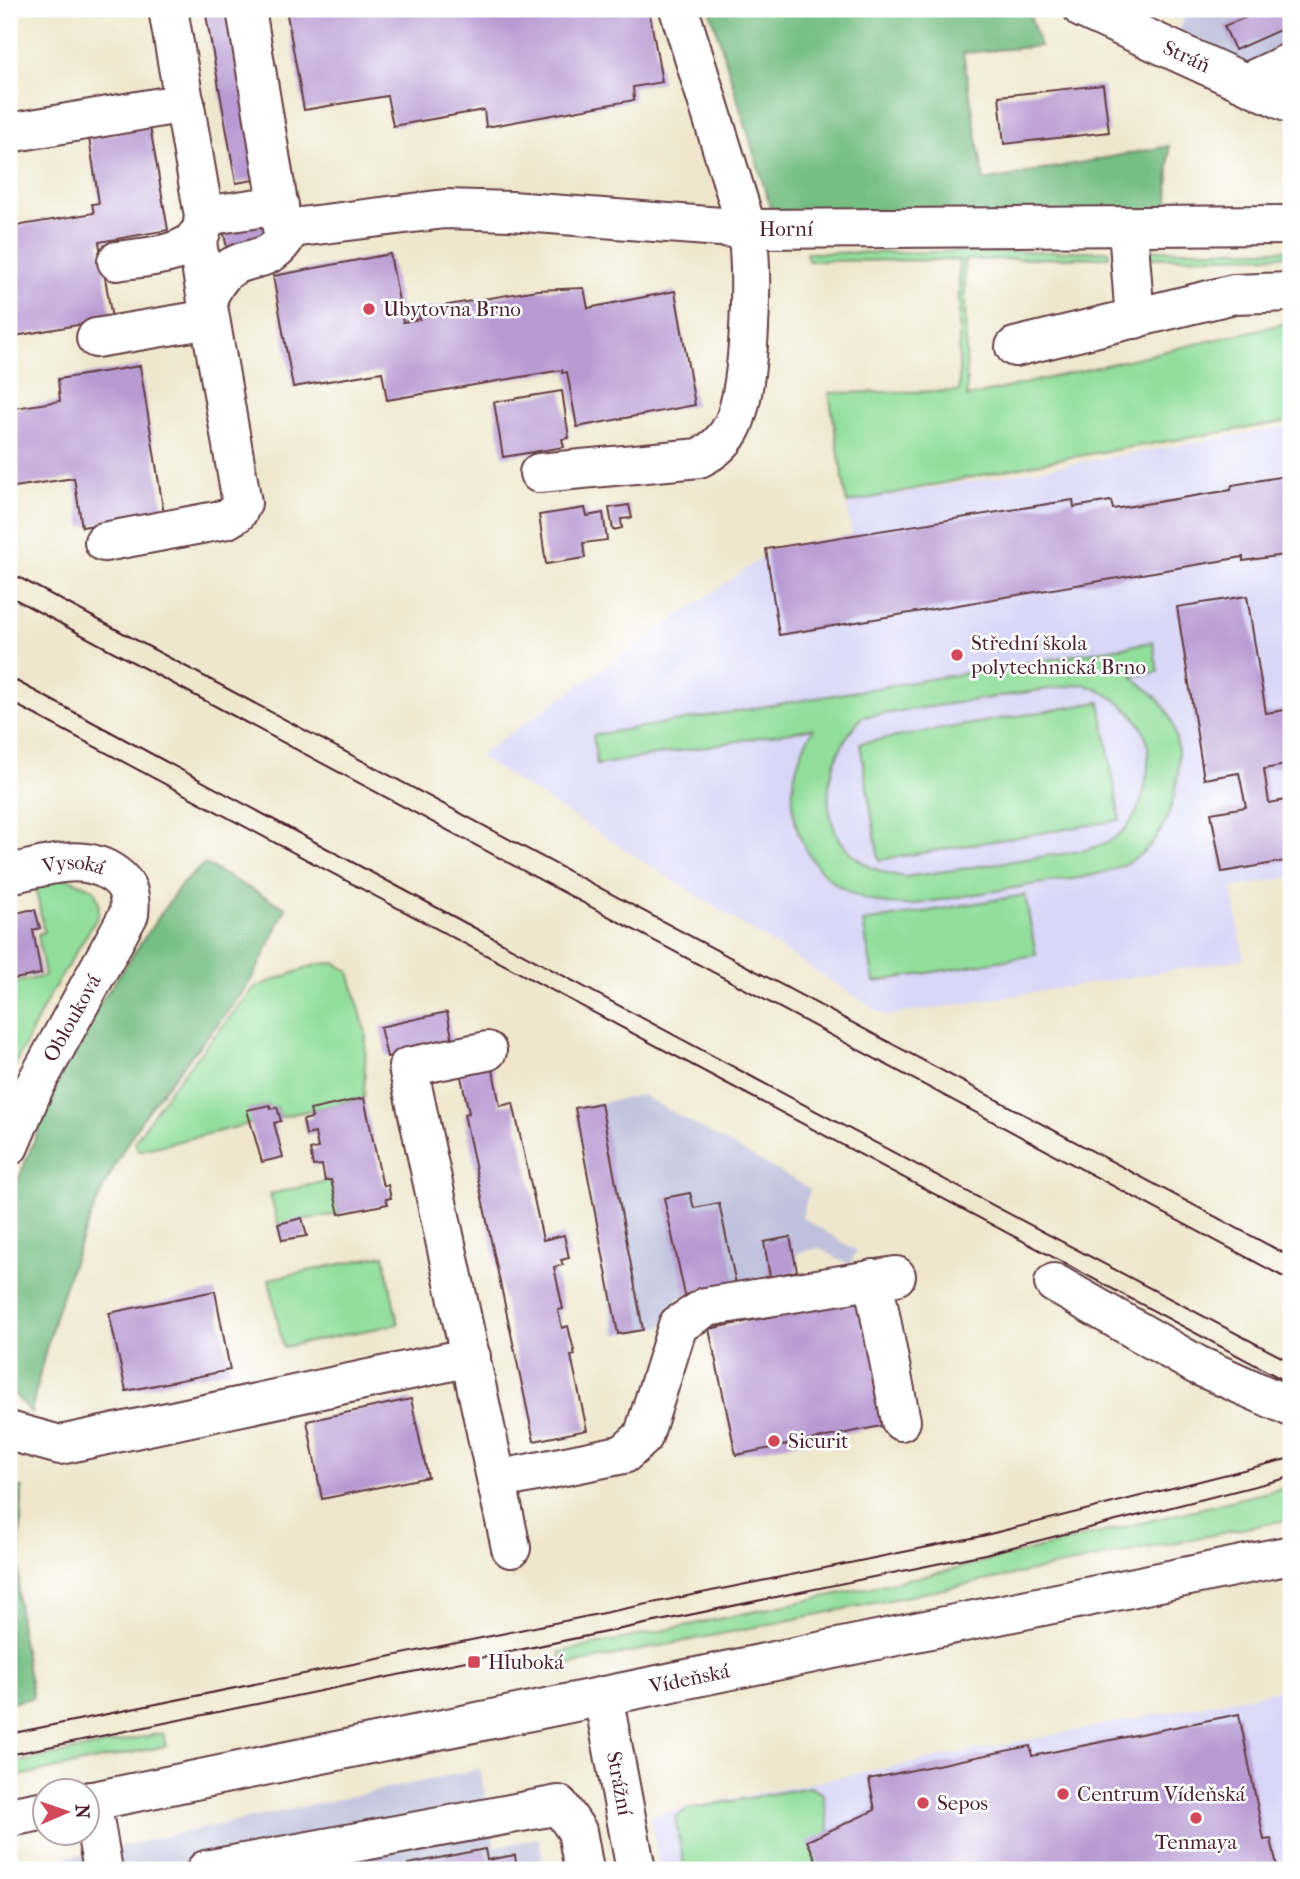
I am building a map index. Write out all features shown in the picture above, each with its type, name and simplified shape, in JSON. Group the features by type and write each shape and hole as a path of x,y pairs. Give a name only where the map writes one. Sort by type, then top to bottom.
{"street":[{"path":"104,542 227,519 237,513 242,503 208,309 185,103 168,9"},
{"path":"208,309 220,274 238,262 272,253 284,240 246,9"},
{"path":"539,473 692,460 720,445 733,425 744,382 750,253 747,229 679,9"},
{"name":"Stráň","path":"1083,9 1248,82 1291,104"},
{"path":"1248,82 1291,62"},
{"path":"9,133 185,103"},
{"name":"Horní","path":"117,261 171,252 188,245 200,226 282,217 445,209 511,211 747,229 1128,229 1291,225"},
{"path":"1128,229 1135,319"},
{"path":"1015,346 1234,294 1291,292"},
{"path":"96,338 208,309"},
{"name":"Vysoká","path":"9,874 83,860 108,869 128,890"},
{"name":"Oblouková","path":"10,1137 34,1087 129,914 128,890"},
{"path":"487,1051 408,1067 511,1548"},
{"path":"497,1480 624,1454 643,1437 678,1325 706,1307 884,1277 901,1421"},
{"path":"1054,1283 1197,1365 1291,1407"},
{"path":"9,1431 60,1445 471,1357"},
{"name":"Vídeňská","path":"102,1798 1291,1555"},
{"name":"Strážní","path":"603,1696 636,1870"},
{"path":"206,1870 340,1858 559,1805 577,1831 584,1870"},
{"path":"9,1816 32,1812"},
{"path":"99,1848 103,1870"}],"shaded area":[{"path":"1188,9 1291,9 1291,100 1178,35"},
{"name":"Střední škola polytechnická Brno","path":"1291,426 1291,877 1232,888 1244,959 886,1016 478,756 766,555 766,549 852,536 847,503"},
{"path":"642,1095 810,1189 802,1217 857,1251 849,1265 819,1248 797,1253 799,1271 685,1295 678,1299 663,1326 615,1335 575,1108"},
{"name":"Centrum Vídeňská","path":"1291,1688 1291,1870 660,1870 650,1815"},
{"path":"480,1769 495,1847 539,1838 545,1870 9,1870"}],"green space":[{"path":"710,9 1028,9 1040,46 963,53 984,181 1169,146 1168,219 775,222"},
{"path":"1141,250 1291,250 1291,256 1144,258"},
{"path":"1109,251 1109,257 964,260 967,397 1291,322 1291,421 1065,458 847,503 829,393 959,391 959,260 808,261 806,253"},
{"path":"1153,642 1158,672 1132,676 1166,709 1173,726 1179,765 1175,793 1164,825 1143,852 1123,865 1087,876 910,905 875,902 846,890 822,871 805,848 795,820 793,790 799,759 814,728 597,765 593,735","holes":["1083,684 1125,707 1140,725 1148,747 1146,784 1138,810 1124,830 1114,838 1095,847 1074,852 905,877 875,869 853,855 838,836 830,814 829,790 834,765 845,740 862,717"]},
{"path":"1100,702 1120,820 879,860 860,743"},
{"path":"204,864 286,908 251,980 155,1100 112,1172 69,1272 31,1413 9,1388 9,1203 74,1041 180,886"},
{"path":"66,878 94,889 99,903 98,916 51,993 9,1076 9,984 45,976 38,934 44,932 35,884"},
{"path":"1025,895 1036,955 874,982 863,922"},
{"path":"335,963 349,971 366,1033 364,1098 280,1117 277,1107 271,1109 269,1105 248,1110 253,1123 138,1151 135,1141 171,1088 255,987 318,964"},
{"path":"331,1180 339,1214 278,1224 270,1194"},
{"path":"384,1255 398,1324 283,1347 269,1279"},
{"path":"9,1486 22,1488 18,1600 33,1698 9,1703"},
{"path":"1291,1486 1291,1519 562,1666 560,1652 938,1573"},
{"path":"163,1733 166,1746 9,1778 9,1764"},
{"path":"810,1787 823,1794 829,1829 820,1870 685,1870 675,1817 688,1809"}],"building":[{"path":"205,9 232,9 265,178 236,183"},
{"path":"286,9 407,9 408,12 429,9 649,9 662,82 633,87 634,100 486,127 484,110 393,126 387,96 304,110"},
{"path":"1266,9 1291,9 1291,25 1235,50 1224,26"},
{"path":"1103,85 1109,132 1004,144 999,96"},
{"path":"150,127 168,230 99,242 112,319 9,337 9,227 94,213 92,204 99,203 89,138"},
{"path":"270,220 274,240 227,249 223,228"},
{"path":"390,254 403,322 420,319 418,310 537,290 584,288 588,308 675,291 695,405 577,427 567,372 562,373 562,370 387,400 382,372 293,387 273,276"},
{"path":"140,366 164,514 82,527 74,478 14,487 9,465 9,409 60,401 58,379"},
{"path":"562,391 569,438 562,439 564,447 503,457 494,402"},
{"path":"1291,475 1291,554 1243,561 1243,557 779,635 766,549 1073,500 1074,507 1111,501 1113,509 1231,490 1232,485"},
{"path":"629,505 632,518 621,519 622,528 613,530 609,508"},
{"path":"585,508 587,516 603,513 607,540 583,543 585,558 546,564 539,515"},
{"path":"1247,596 1266,713 1291,709 1291,764 1264,769 1269,803 1291,799 1291,860 1222,872 1211,813 1246,807 1239,773 1204,779 1177,607"},
{"path":"35,910 40,928 33,930 41,974 9,980 9,915"},
{"path":"447,1012 453,1042 387,1057 380,1027"},
{"path":"491,1060 500,1106 513,1103 543,1240 564,1235 569,1258 561,1260 563,1265 554,1267 563,1309 558,1310 562,1328 568,1326 575,1355 571,1356 587,1430 534,1441 464,1114 469,1113 459,1068"},
{"path":"364,1098 382,1182 388,1185 391,1198 386,1199 388,1204 339,1214 331,1180 325,1181 322,1165 313,1166 310,1150 318,1148 315,1133 306,1135 303,1120 312,1118 310,1110"},
{"path":"601,1103 643,1330 618,1334 575,1108"},
{"path":"270,1105 271,1109 277,1107 281,1121 274,1123 283,1157 262,1162 247,1110"},
{"path":"690,1193 694,1208 719,1203 736,1284 685,1295 664,1198"},
{"path":"302,1218 307,1236 282,1240 278,1224"},
{"path":"790,1237 797,1271 770,1277 764,1242"},
{"path":"215,1291 230,1370 126,1391 109,1313"},
{"path":"865,1298 891,1424 736,1455 709,1329"},
{"path":"411,1399 428,1477 322,1499 307,1421"},
{"name":"Centrum Vídeňská","path":"1239,1714 1264,1840 1271,1839 1278,1870 821,1870 807,1841 875,1810 869,1779 1030,1746 1032,1756"},
{"path":"485,1849 487,1860 515,1855 517,1870 409,1870 408,1864"}],"tram line":[{"path":"9,572 1291,1257"},
{"path":"9,596 1291,1281"},
{"path":"9,677 809,1107 1291,1362"},
{"path":"9,701 1291,1384"},
{"path":"9,1734 982,1536 1291,1458"},
{"path":"9,1755 985,1554 1291,1477"}],"place":[{"name":"Ubytovna Brno","path":"369,309"},
{"name":"Střední škola polytechnická Brno","path":"957,655"},
{"name":"Sicurit","path":"774,1441"},
{"name":"Hluboká","path":"474,1662"},
{"name":"Centrum Vídeňská","path":"1063,1794"},
{"name":"Sepos","path":"923,1803"},
{"name":"Tenmaya","path":"1196,1818"}]}
